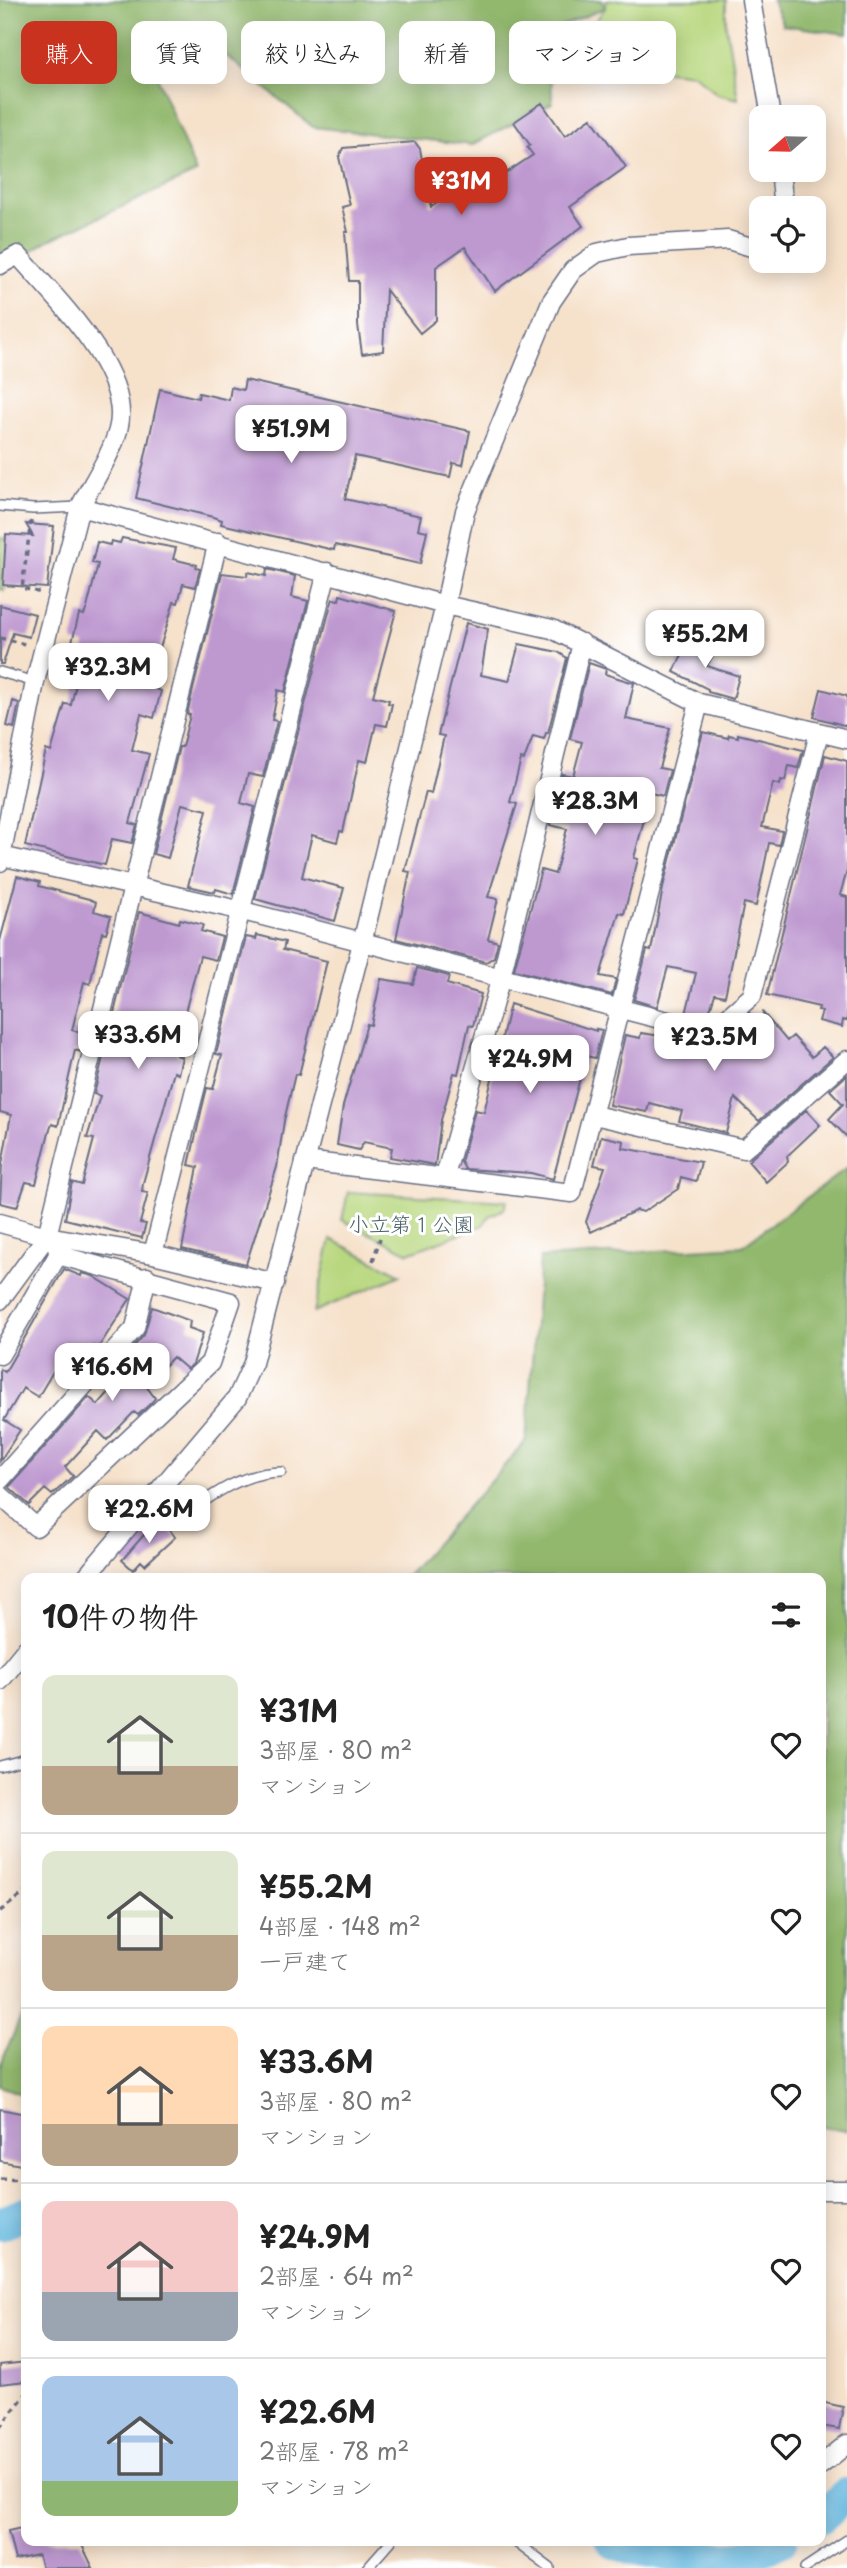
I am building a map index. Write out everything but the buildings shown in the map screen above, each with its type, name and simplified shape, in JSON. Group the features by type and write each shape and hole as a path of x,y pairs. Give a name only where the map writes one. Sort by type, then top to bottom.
{"street":[{"path":"751,0 769,105"},
{"path":"89,1573 237,1398 253,1363 362,943 445,605 465,511 551,302 573,270 597,253 628,246 728,240 749,246"},
{"path":"0,265 18,255 101,355 118,391 119,429 80,507 35,682 0,858 243,911 710,1032 752,996 819,733"},
{"path":"80,507 445,605 552,629 699,703 847,739"},
{"path":"0,1355 54,1242 133,888 218,542"},
{"path":"153,1254 243,911 327,572"},
{"path":"445,1176 501,977 582,643"},
{"path":"305,1161 572,1193 699,703"},
{"path":"594,1115 744,1149 847,1060"},
{"path":"0,1223 147,1278 231,1302 210,1363 36,1527 0,1495"},
{"path":"54,1242 153,1254 275,1283"},
{"path":"0,1300 54,1242"},
{"path":"0,1480 135,1328 147,1278"},
{"path":"0,1681 21,1655"},
{"path":"826,2190 847,2190"},
{"path":"826,2461 846,2447"}],"lane":[{"path":"0,506 33,509 80,507"},
{"path":"0,672 35,682"},
{"path":"157,1493 180,1518 213,1494 258,1472 281,1472"},
{"path":"0,1766 21,1760"},
{"path":"805,2568 847,2540"},
{"path":"367,2568 387,2546"},
{"path":"521,2546 550,2568"}],"path":[{"path":"33,509 22,588 43,594"},
{"path":"0,638 37,647"},
{"path":"373,1261 380,1238"},
{"path":"0,1911 21,1896"},
{"path":"0,2179 21,2180"},
{"path":"0,2427 21,2400"}],"green space":[{"path":"0,0 602,0 605,8 574,21 509,21 509,84 551,84 552,103 472,145 313,127 261,84 385,84 385,21 241,21 241,68 227,56 227,21 131,21 131,84 160,84 196,173 49,240 0,271"},
{"path":"606,0 726,0 726,26 738,99 717,94 694,74 676,72 676,21 596,21 605,8"},
{"path":"772,0 847,0 847,34 783,25"},
{"path":"0,538 21,542 8,572 4,590 0,589"},
{"path":"847,1168 847,2131 826,2128 826,1573 409,1573 526,1441 540,1258 742,1246"},
{"name":"小立第１公園","path":"348,1192 507,1201 504,1209 489,1216 483,1225 409,1253 342,1220"},
{"name":"小立第１公園","path":"331,1239 401,1275 314,1312"},
{"path":"21,2017 21,2094 0,2086 0,2066"}],"waterway":[{"path":"0,2224 21,2215"},
{"path":"826,2513 847,2494"},
{"path":"628,2546 695,2557 729,2558 741,2557 771,2546"}]}
